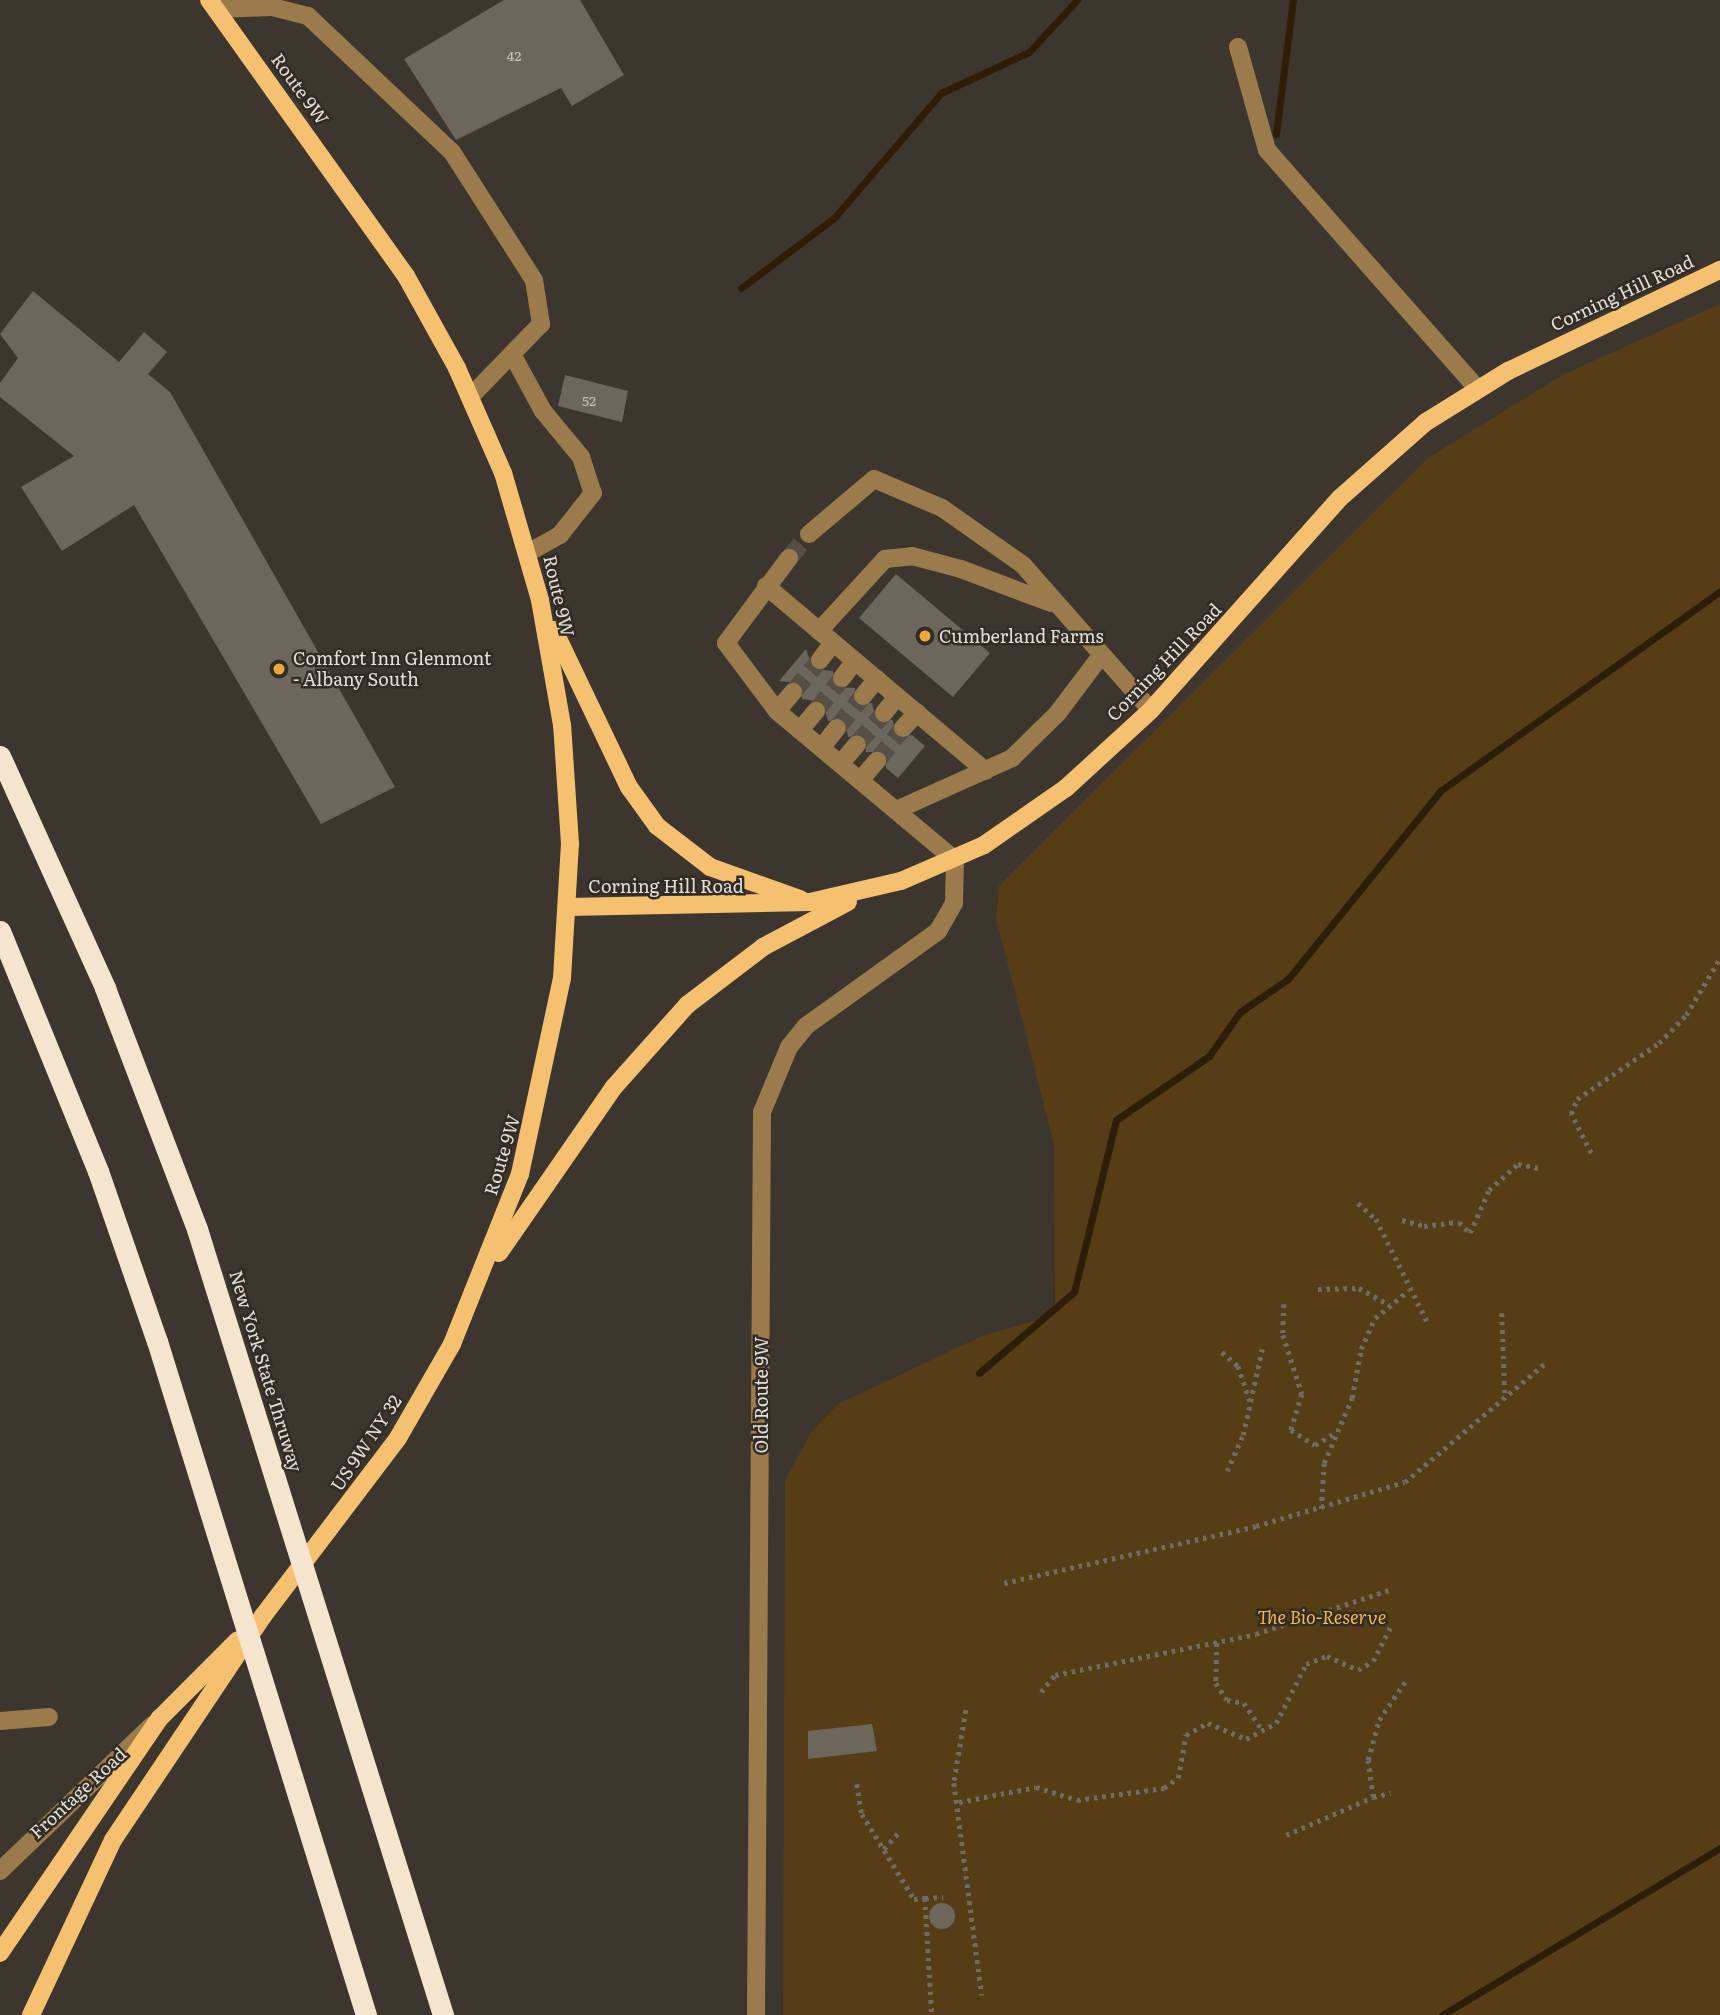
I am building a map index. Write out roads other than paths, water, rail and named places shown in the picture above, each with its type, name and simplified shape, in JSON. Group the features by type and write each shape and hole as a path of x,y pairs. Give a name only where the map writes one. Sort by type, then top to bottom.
{"highway":[{"name":"New York State Thruway","path":"0,756 157,1119 272,1464 334,1675 443,2015"},
{"path":"0,932 98,1171 218,1534 280,1743 366,2015"}],"main road":[{"name":"Route 9W","path":"213,4 386,246 471,396 527,553 540,600 562,725 568,907 540,1101 481,1279"},
{"name":"Corning Hill Road","path":"568,907 810,902 867,892 955,860 1039,809 1151,710 1340,498 1426,422 1478,389 1720,270"},
{"path":"540,600 629,787 657,826 710,867 810,902"},
{"path":"481,1279 614,1087 679,1013 751,954 867,892"},
{"name":"US 9W NY 32","path":"263,1616 398,1438 481,1279"},
{"path":"0,1953 160,1718 263,1616"},
{"path":"29,2015 113,1840 263,1616"}],"street":[{"path":"213,4 272,7 308,16 452,152 534,280 541,324 471,396"},
{"path":"1238,47 1267,150 1478,389"},
{"path":"512,354 543,411 581,457 593,493 560,535 527,553"},
{"path":"809,534 874,479 963,522 1023,565 1100,657 1151,710"},
{"path":"820,660 826,637 885,559 912,556 1023,588 1060,608"},
{"path":"789,558 765,586 726,643 777,711 901,808 955,860"},
{"path":"765,586 986,771"},
{"path":"901,808 1012,758 1057,714 1100,657"},
{"path":"842,678 855,662"},
{"path":"863,696 877,679"},
{"path":"777,711 793,692"},
{"path":"884,713 897,697"},
{"path":"800,730 816,711"},
{"path":"903,728 916,713"},
{"path":"822,747 837,729"},
{"path":"842,762 857,744"},
{"path":"862,778 877,761"},
{"name":"Old Route 9W","path":"756,2015 762,1112 789,1047 806,1026 938,931 954,903 955,860"},
{"path":"0,1721 49,1717"},
{"name":"Frontage Road","path":"0,1871 160,1718"}],"waterway":[{"path":"741,288 834,218 941,93 1029,52 1077,0"},
{"path":"1276,134 1293,0"},
{"path":"979,1373 1074,1292 1116,1120 1209,1056 1240,1012 1288,979 1440,791 1720,591"},
{"path":"1442,2015 1720,1848"}],"tunnel":[{"path":"789,558 809,534"},
{"path":"793,692 820,660"},
{"path":"816,711 842,678"},
{"path":"837,728 863,696"},
{"path":"857,744 884,713"},
{"path":"877,761 903,728"}],"place":[{"name":"Cumberland Farms","path":"925,636"},
{"name":"Comfort Inn Glenmont - Albany South","path":"279,669"}],"park label":[{"name":"The Bio-Reserve","path":"1322,1617"}]}
